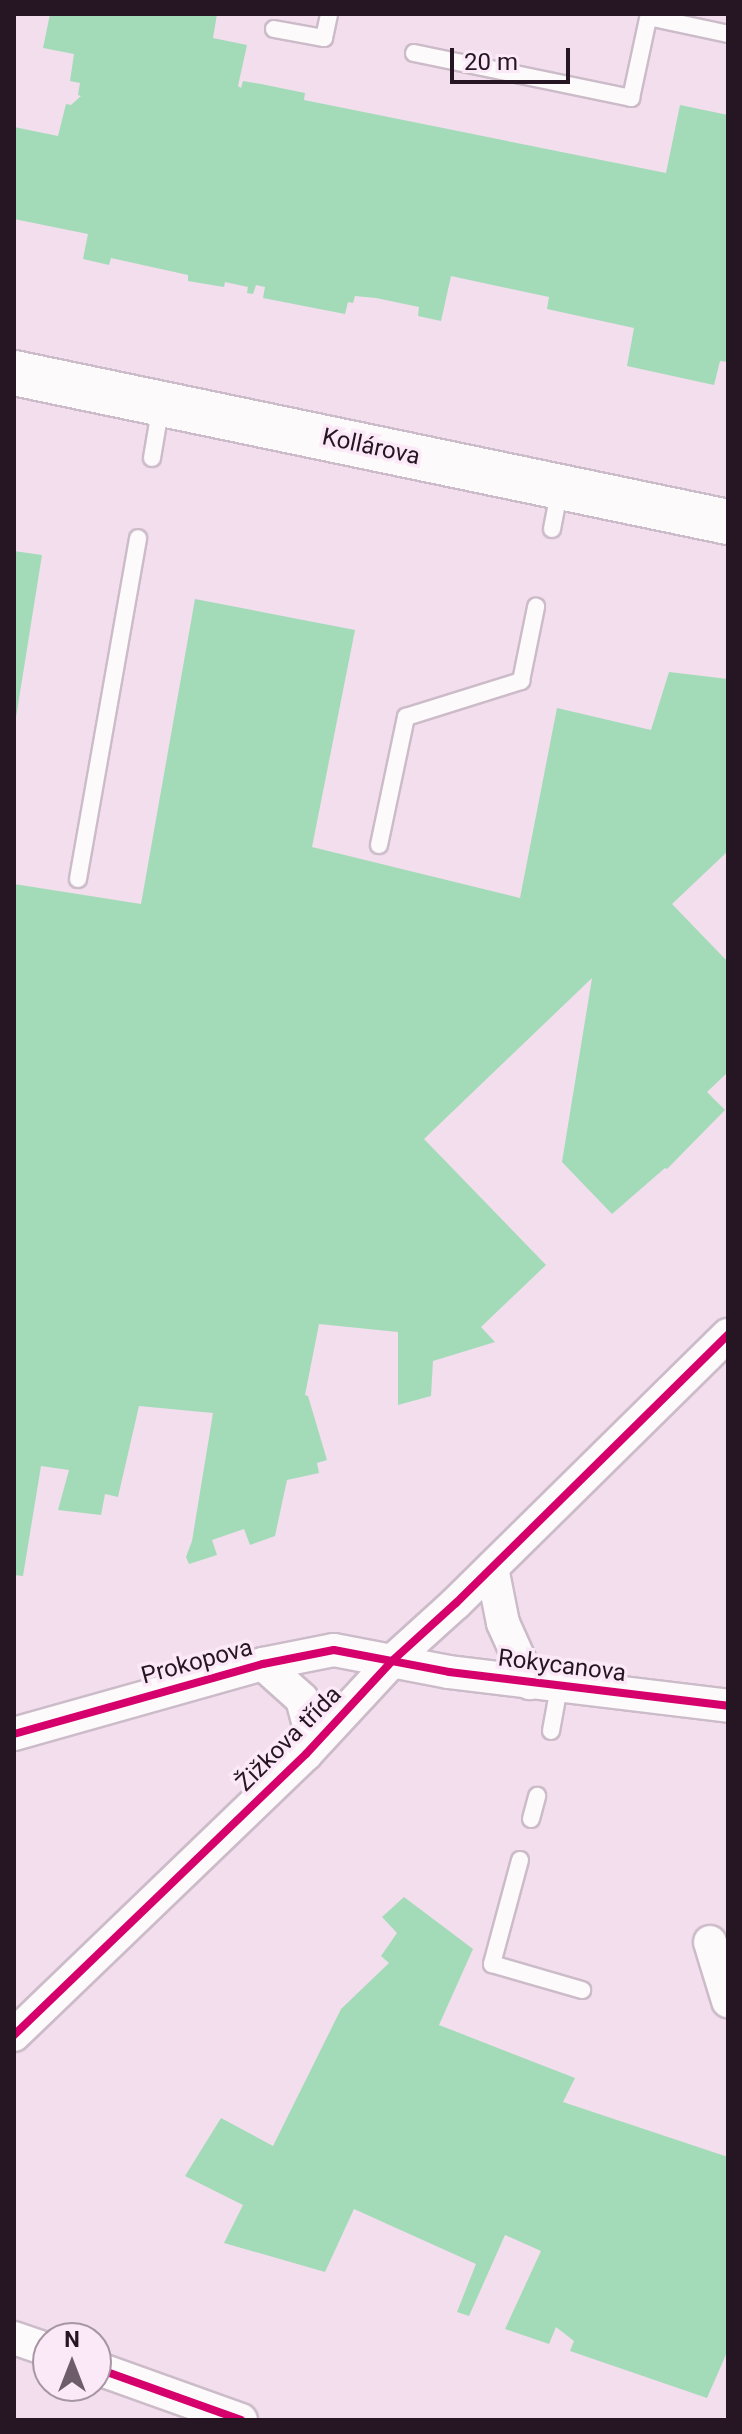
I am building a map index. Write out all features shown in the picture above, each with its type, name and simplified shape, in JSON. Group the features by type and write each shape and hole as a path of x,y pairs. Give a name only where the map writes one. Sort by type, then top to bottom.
{"main road":[{"name":"Kollárova","path":"14,373 728,522"}],"street":[{"name":"Žižkova třída","path":"14,2035 306,1754 392,1661 492,1568 728,1335"},
{"name":"Rokycanova","path":"492,1568 503,1623 544,1685"},
{"name":"Prokopova","path":"14,1734 263,1664 334,1650 392,1661"},
{"name":"Rokycanova","path":"392,1661 544,1685 728,1706"},
{"path":"263,1664 302,1699 311,1732 306,1754"},
{"path":"710,1942 728,2001"},
{"path":"112,2374 241,2420"}],"lane":[{"path":"274,29 324,38 329,14"},
{"path":"414,53 631,98 649,16 728,34"},
{"path":"152,458 162,403"},
{"path":"552,529 560,487"},
{"path":"78,879 138,538"},
{"path":"379,845 406,717 521,681 536,607"},
{"path":"544,1685 551,1731"},
{"path":"531,1819 537,1796"},
{"path":"520,1860 492,1964 582,1990"}],"green space":[{"path":"50,14 217,14 213,38 247,45 238,86 241,88 243,81 261,84 305,93 304,100 666,173 680,105 728,115 728,362 720,361 714,385 627,366 634,328 547,309 549,297 451,276 441,321 418,316 419,307 376,298 355,296 353,303 348,302 345,314 263,298 265,287 256,285 253,294 247,293 248,287 225,282 224,287 188,281 188,275 111,258 109,265 83,259 88,234 14,219 14,127 58,136 66,104 71,105 81,96 78,95 80,83 70,81 74,54 43,48"},
{"path":"14,551 42,555 14,730"},
{"path":"195,599 355,630 312,847 520,898 557,708 651,730 669,672 728,679 728,851 672,904 728,962 728,1072 707,1092 725,1110 667,1169 612,1214 562,1162 592,978 424,1139 546,1265 481,1327 495,1342 433,1361 431,1396 398,1405 398,1332 319,1324 305,1395 308,1396 327,1460 317,1463 319,1473 287,1480 275,1536 250,1545 244,1529 212,1540 217,1555 189,1564 186,1557 192,1541 213,1413 139,1406 118,1497 105,1494 101,1515 58,1510 69,1470 41,1466 23,1576 14,1575 14,884 141,904"},
{"path":"404,1897 473,1949 439,2025 575,2078 563,2102 728,2157 728,2350 707,2398 570,2351 574,2341 556,2327 549,2344 505,2329 541,2251 505,2235 469,2316 457,2312 476,2264 354,2209 325,2272 224,2243 243,2205 185,2176 221,2118 273,2146 341,2009 389,1963 381,1956 397,1933 382,1917"}],"cycle path":[{"path":"14,2035 306,1754 392,1661 456,1603 728,1335"},
{"path":"14,1734 263,1664 334,1650 449,1672 728,1706"},
{"path":"112,2374 241,2420"}]}
